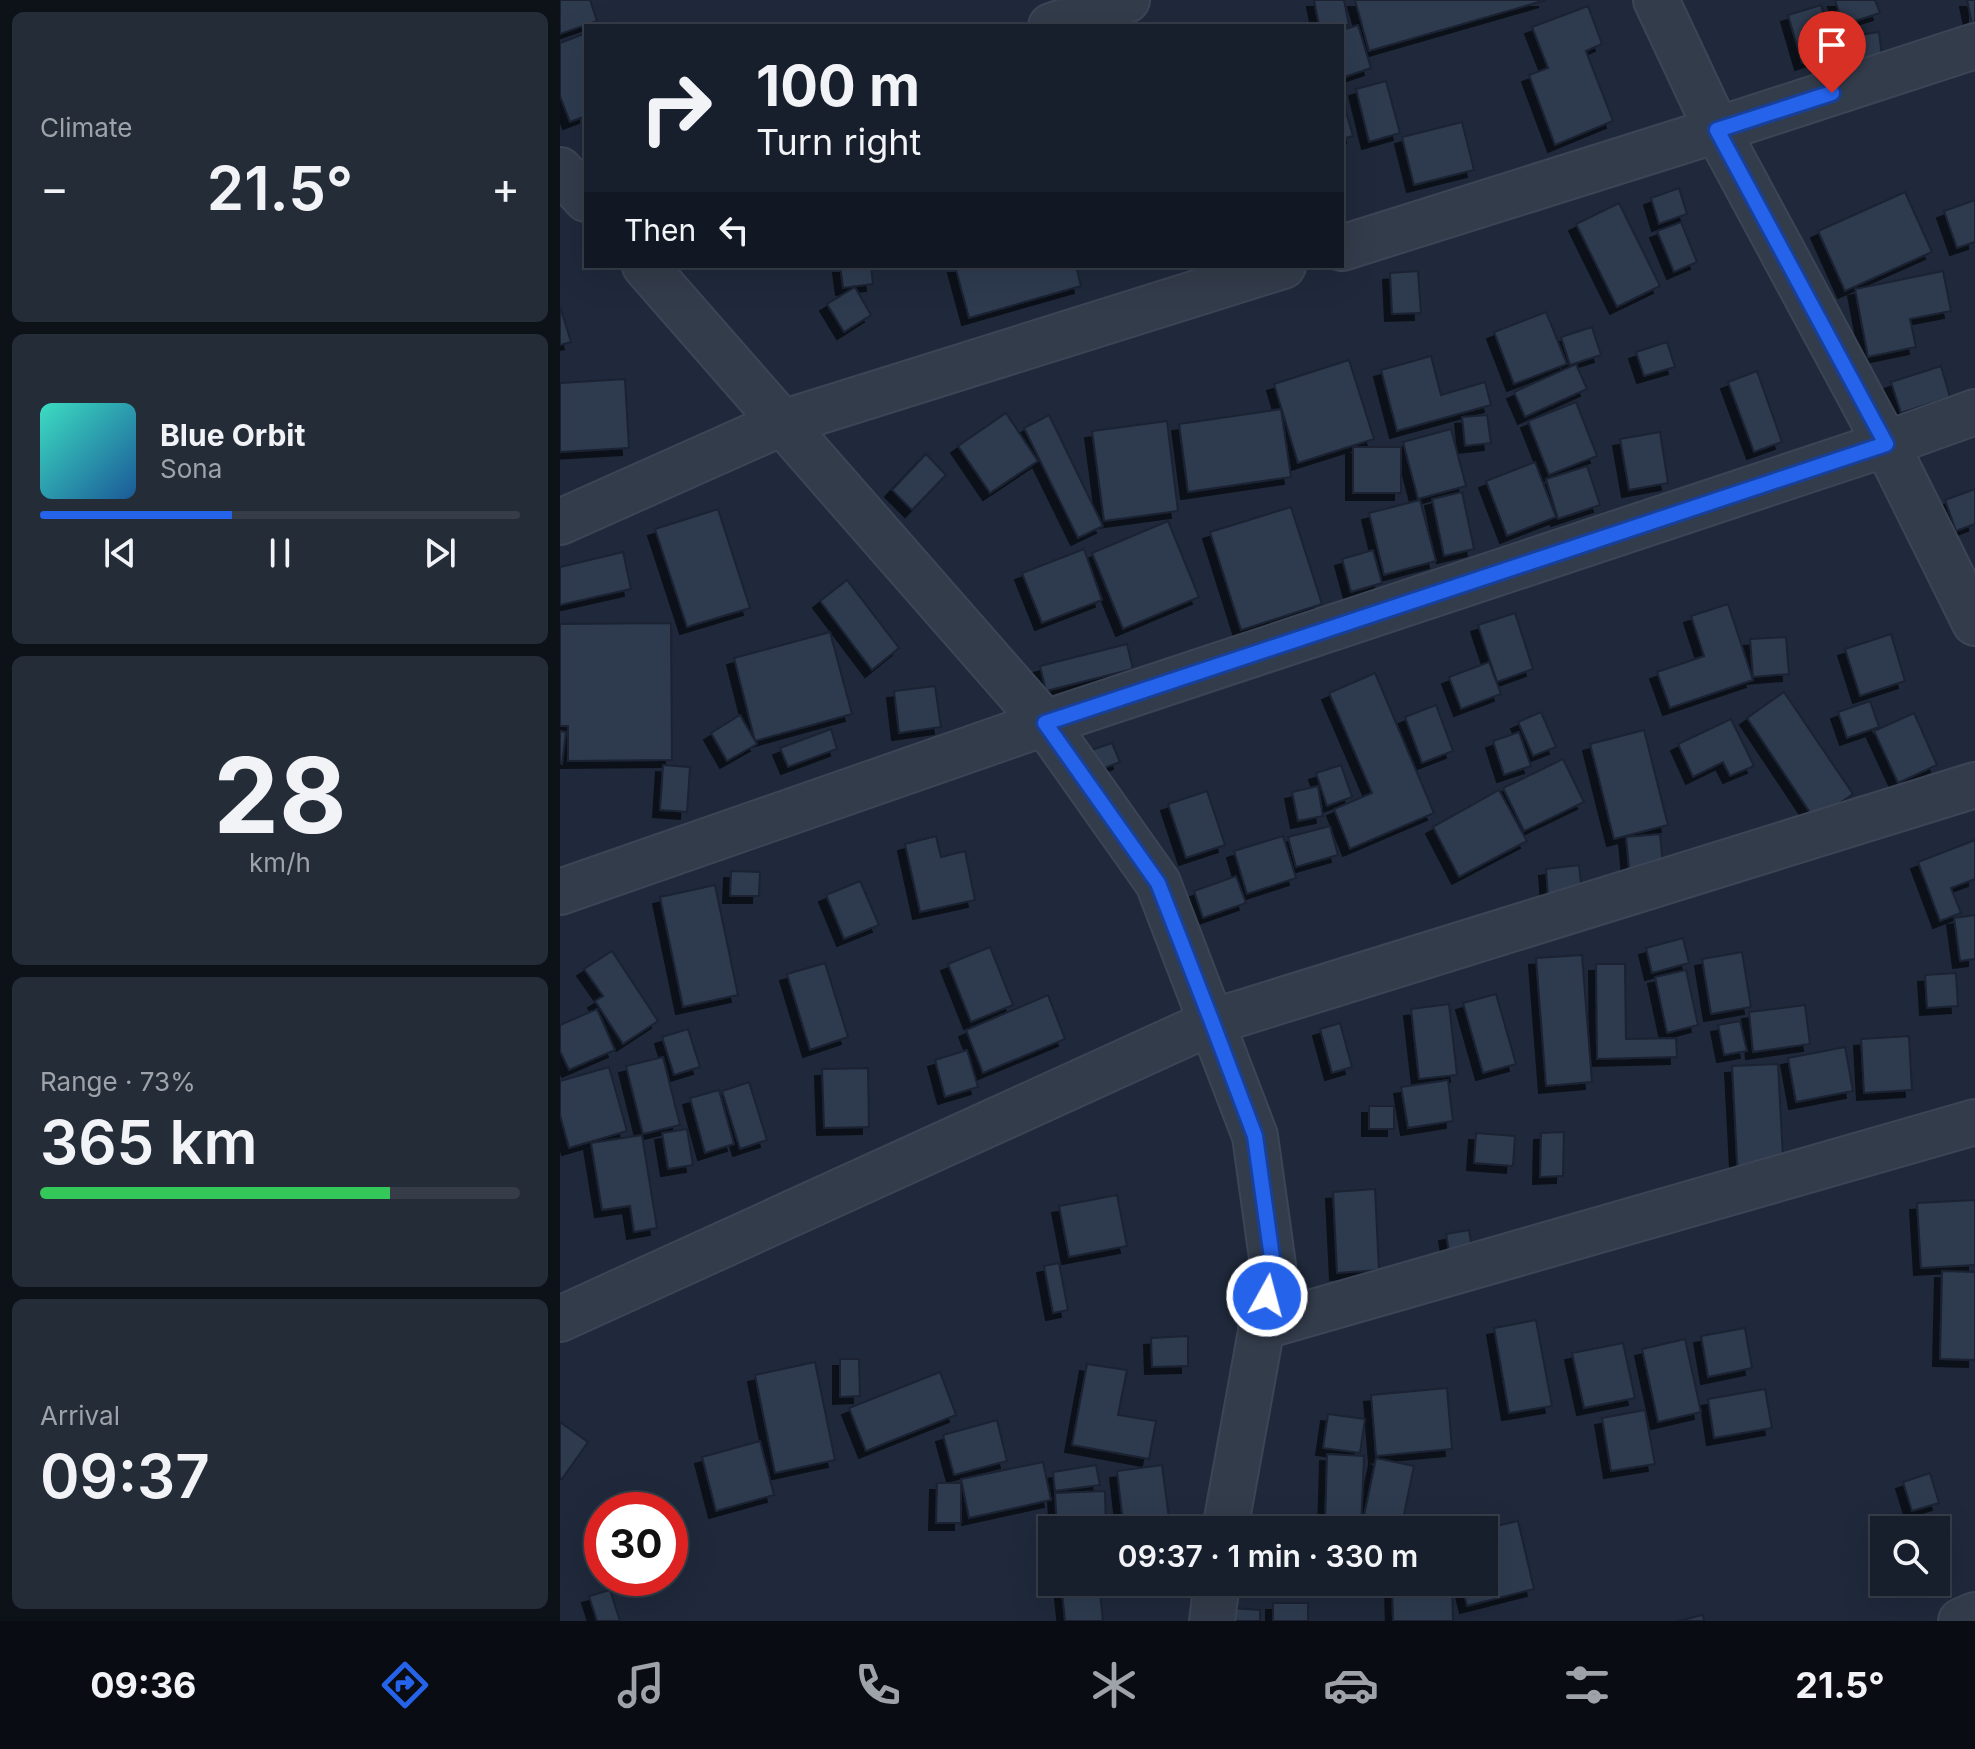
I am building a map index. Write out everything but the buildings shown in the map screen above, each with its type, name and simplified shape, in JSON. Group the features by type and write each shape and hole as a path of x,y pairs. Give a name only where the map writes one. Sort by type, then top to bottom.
{"street":[{"path":"1057,24 1127,0"},
{"path":"1656,0 1717,130 1886,444 1975,623"},
{"path":"1344,247 1975,46"},
{"path":"647,268 1045,723 1158,883 1255,1136 1273,1265 1227,1516"},
{"path":"560,522 782,423 1277,268"},
{"path":"560,892 1045,723 1975,412"},
{"path":"560,1319 1212,1022 1975,785"},
{"path":"1261,1327 1975,1122"},
{"path":"1212,1621 1215,1596"},
{"path":"1961,1621 1975,1615"}],"route":[{"path":"1267,1296 1273,1265 1255,1136 1212,1022 1158,883 1045,723 1886,444 1717,130 1832,93"}]}
